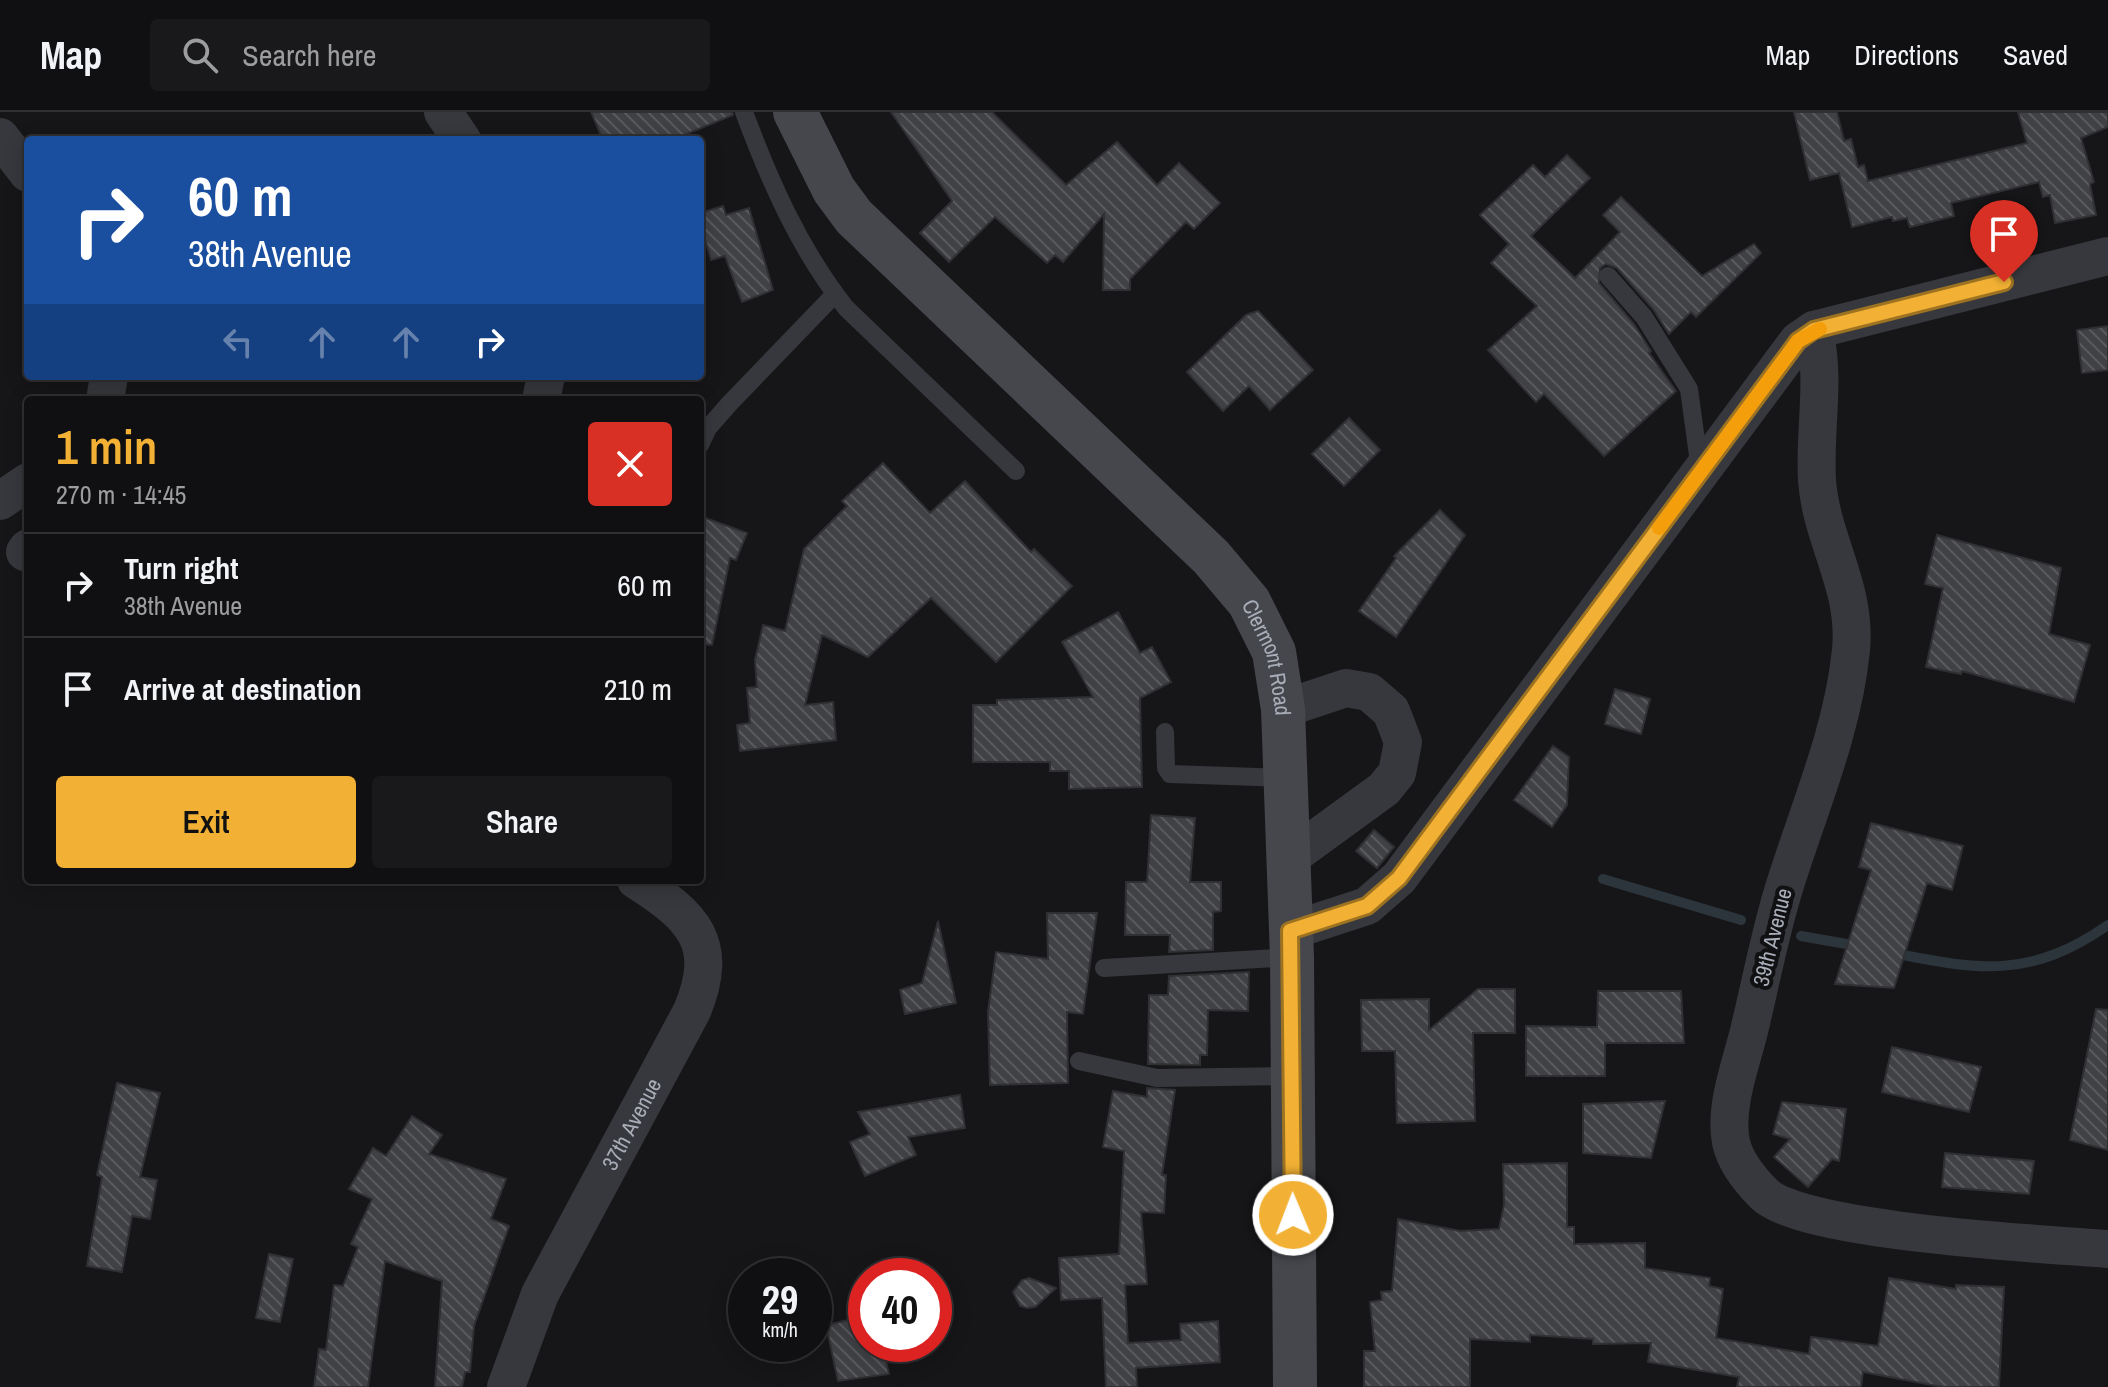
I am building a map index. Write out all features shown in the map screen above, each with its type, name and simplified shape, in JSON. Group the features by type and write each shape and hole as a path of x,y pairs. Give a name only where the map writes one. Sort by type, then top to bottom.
{"street":[{"path":"443,112 459,136"},
{"name":"Clermont Road","path":"795,112 834,190 854,217 1236,583 1274,652 1283,709 1291,944 1295,1387"},
{"path":"0,137 24,168"},
{"path":"1291,944 1367,906 1399,878 1798,341 1814,330 2108,256"},
{"name":"39th Avenue","path":"1814,330 1820,355 1817,481 1853,615 1851,648 1845,694 1784,888 1750,1025 1731,1111 1731,1142 1744,1171 1767,1197 1818,1217 1951,1236 2108,1249"},
{"path":"0,501 24,485"},
{"path":"1283,709 1346,688 1369,692 1391,711 1403,742 1397,773 1384,789 1288,859"},
{"name":"37th Avenue","path":"506,1387 540,1294 692,1011 704,981 706,956 696,930 671,905 642,884"}],"lane":[{"path":"744,112 794,228 835,294 1016,471"},
{"path":"1608,276 1644,317 1689,389 1700,470"},
{"path":"704,436 730,403 835,294"},
{"path":"1165,732 1166,768 1170,774 1286,778"},
{"path":"1104,968 1291,944"},
{"path":"1079,1061 1157,1078 1291,1076"}],"building":[{"path":"591,112 732,112 733,115 682,136 601,136"},
{"path":"891,112 992,112 1066,185 1117,142 1157,185 1179,163 1220,203 1194,229 1186,222 1130,279 1130,290 1103,290 1104,214 1063,262 1055,255 1047,263 995,217 949,262 920,233 952,201"},
{"path":"1794,112 1837,112 1844,141 1851,139 1858,167 1864,165 1868,181 2027,143 2018,112 2108,112 2108,127 2081,138 2094,182 2090,184 2096,215 2055,223 2050,195 2043,197 2039,182 1951,203 1954,216 1910,227 1907,218 1893,221 1892,217 1852,227 1839,173 1810,180"},
{"path":"1567,155 1590,178 1531,236 1575,278 1620,232 1603,215 1621,197 1702,276 1754,244 1761,253 1696,317 1691,312 1669,334 1653,309 1617,268 1606,264 1600,268 1599,283 1634,324 1651,351 1649,353 1676,391 1604,456 1544,394 1536,402 1488,350 1537,306 1491,263 1509,244 1480,215 1533,165 1545,177"},
{"path":"723,206 726,215 749,208 773,290 742,302 725,256 711,260 704,235 704,212"},
{"path":"1258,311 1313,370 1270,410 1249,386 1223,411 1187,372 1246,315"},
{"path":"2108,326 2108,370 2082,373 2077,330"},
{"path":"1349,418 1380,450 1344,486 1312,454"},
{"path":"883,463 930,513 965,481 1031,552 1034,549 1072,586 996,662 931,598 868,657 822,635 805,705 833,702 836,740 740,751 737,725 750,723 747,688 757,687 755,660 763,625 785,631 804,549 847,506 842,501"},
{"path":"1440,510 1465,535 1396,637 1359,611 1396,558 1394,556"},
{"path":"704,517 747,533 736,560 730,558 712,645 704,644"},
{"path":"1937,535 2061,568 2049,634 2090,645 2074,702 1962,671 1961,674 1926,667 1943,588 1925,584"},
{"path":"1118,612 1140,653 1152,647 1171,682 1140,698 1142,787 1069,789 1069,771 1050,771 1050,762 973,762 973,705 997,705 997,700 1093,697 1062,642"},
{"path":"1615,689 1650,699 1641,734 1605,724"},
{"path":"1553,746 1569,757 1567,805 1552,827 1514,800"},
{"path":"1151,815 1195,818 1190,882 1221,882 1221,911 1213,912 1213,950 1169,952 1170,935 1125,935 1126,882 1147,882"},
{"path":"1871,823 1963,846 1952,890 1927,883 1894,988 1835,984 1871,870 1859,867"},
{"path":"1374,830 1394,847 1377,868 1356,851"},
{"path":"1047,913 1097,913 1083,1014 1067,1012 1068,1083 990,1085 988,1012 996,952 1048,959"},
{"path":"938,921 956,1003 905,1014 900,990 922,983"},
{"path":"1249,972 1248,1011 1208,1010 1207,1055 1200,1055 1200,1065 1148,1064 1149,995 1168,995 1169,976"},
{"path":"1478,989 1515,989 1515,1033 1473,1033 1475,1121 1397,1123 1395,1051 1362,1051 1361,1000 1429,999 1429,1030"},
{"path":"1598,991 1681,991 1684,1043 1605,1043 1605,1076 1526,1076 1526,1026 1597,1027"},
{"path":"2096,1009 2108,1010 2108,1150 2070,1140"},
{"path":"1892,1047 1981,1067 1969,1112 1882,1092"},
{"path":"117,1083 160,1093 140,1177 157,1180 150,1219 132,1216 122,1272 87,1266 102,1177 97,1175"},
{"path":"1147,1088 1175,1090 1162,1175 1166,1175 1164,1213 1141,1212 1147,1284 1125,1285 1128,1343 1181,1340 1180,1324 1218,1321 1220,1362 1136,1368 1137,1387 1106,1387 1102,1298 1061,1300 1059,1258 1119,1254 1124,1151 1103,1147 1113,1091 1147,1097"},
{"path":"960,1095 965,1128 908,1137 916,1155 865,1176 850,1142 870,1134 858,1112"},
{"path":"1665,1101 1651,1158 1583,1153 1583,1104"},
{"path":"1782,1102 1846,1109 1839,1161 1832,1159 1808,1187 1774,1157 1790,1139 1773,1134"},
{"path":"412,1116 442,1135 429,1154 506,1179 491,1219 509,1226 474,1326 470,1372 465,1372 462,1387 435,1387 442,1281 385,1261 368,1387 314,1387 319,1349 326,1350 334,1285 343,1286 358,1247 351,1244 372,1199 349,1189 373,1148 386,1156"},
{"path":"1945,1153 2034,1161 2029,1194 1942,1187"},
{"path":"1567,1163 1567,1227 1574,1227 1574,1244 1645,1243 1645,1268 1710,1278 1709,1286 1723,1289 1716,1338 1809,1354 1811,1337 1878,1346 1889,1278 1956,1289 1956,1285 2004,1287 1999,1387 1942,1387 1863,1372 1861,1387 1737,1387 1739,1377 1648,1362 1651,1343 1593,1344 1593,1339 1530,1335 1530,1342 1470,1339 1470,1387 1364,1387 1364,1351 1375,1351 1370,1302 1382,1300 1381,1292 1392,1291 1398,1219 1460,1231 1499,1229 1504,1205 1503,1164"},
{"path":"269,1254 293,1259 280,1322 256,1318"},
{"path":"1029,1278 1056,1288 1035,1307 1027,1308 1020,1306 1013,1292 1022,1280"},
{"path":"848,1320 848,1362 886,1362 889,1374 838,1381 832,1353 832,1324"}],"waterway":[{"path":"1603,879 1741,920"},
{"path":"1894,953 1953,964 2005,966 2055,954 2108,925"},
{"path":"1801,936 1858,946"}],"slow traffic":[{"path":"1659,528 1798,341 1820,329"}],"route":[{"path":"1293,1215 1290,931 1367,906 1399,878 1798,341 1814,330 2004,282"}]}
